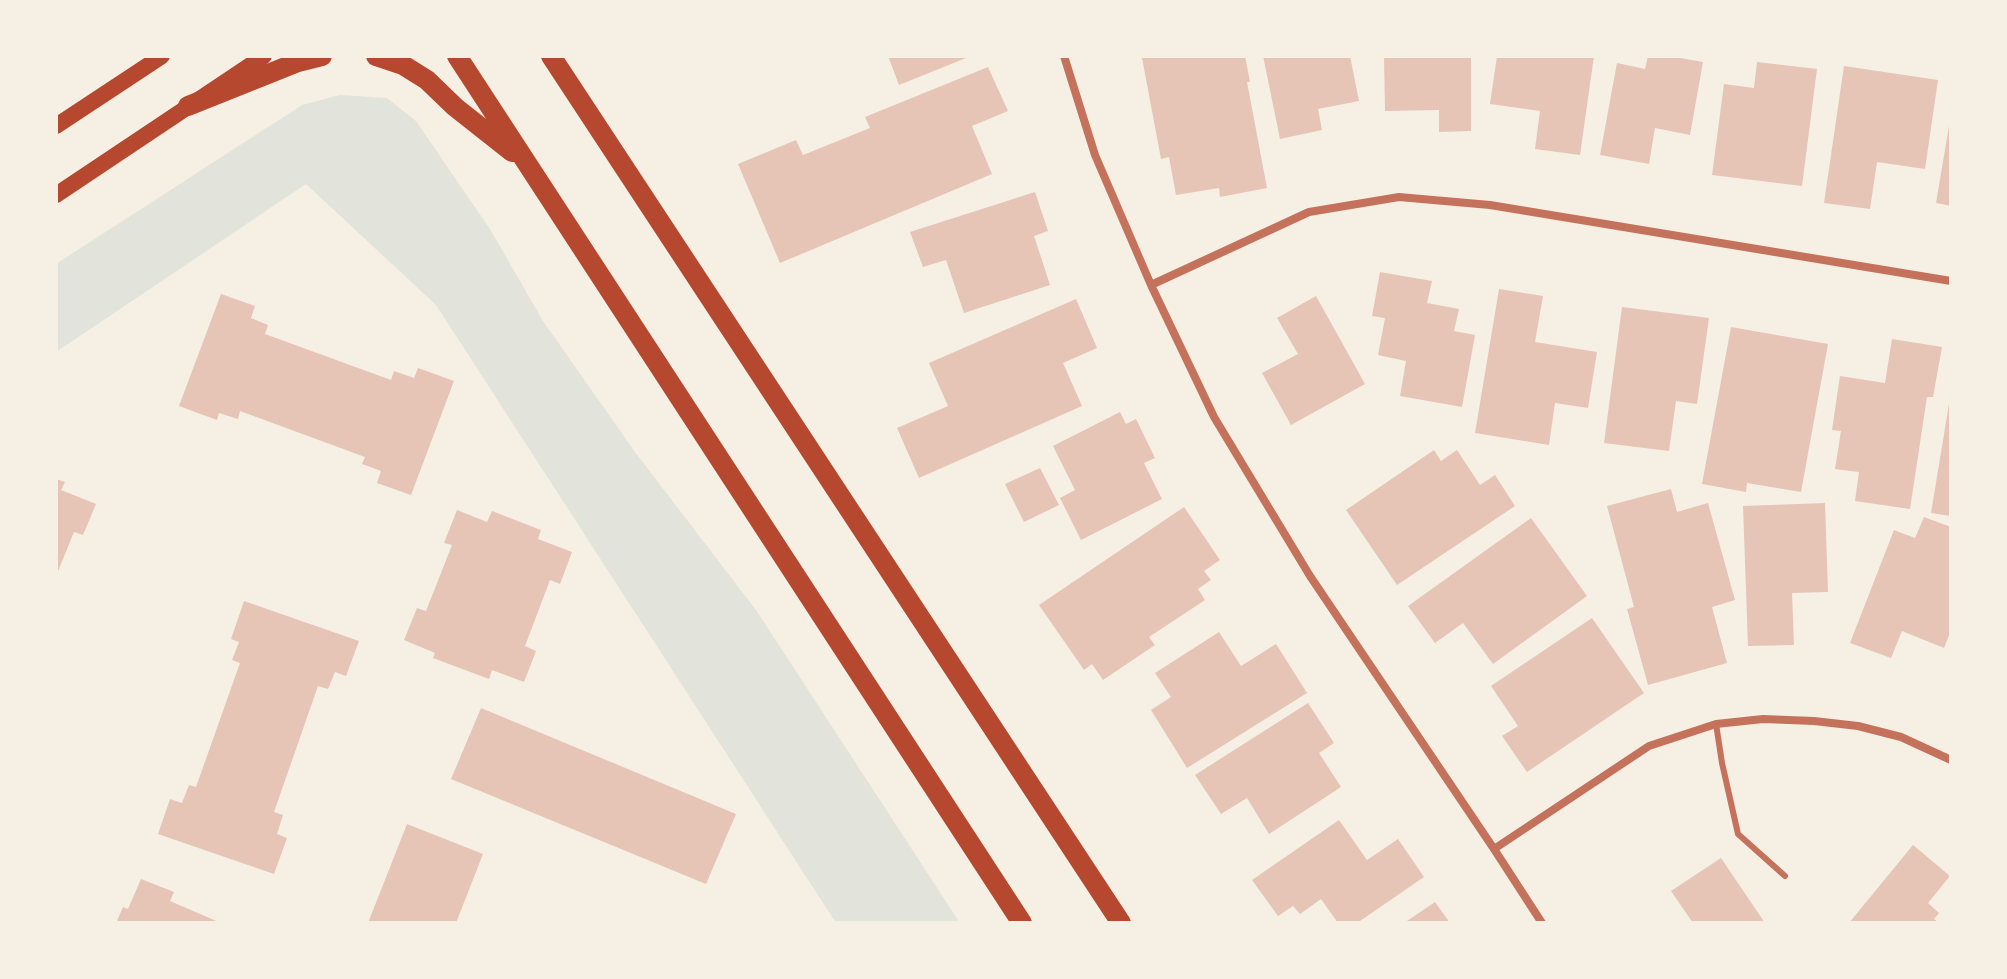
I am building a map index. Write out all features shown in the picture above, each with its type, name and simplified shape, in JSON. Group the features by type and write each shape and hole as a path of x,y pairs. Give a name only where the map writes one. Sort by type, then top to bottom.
{"main road":[{"path":"56,126 162,56"},
{"path":"56,195 264,56"},
{"path":"188,106 298,62 322,56"},
{"path":"376,56 403,65 427,80 455,107 527,163"},
{"path":"457,56 1022,923"},
{"path":"551,56 1121,923"},
{"path":"564,56 575,93"}],"street":[{"path":"1064,56 1095,155 1151,285 1214,417 1310,576 1542,923"},
{"path":"1151,285 1309,212 1399,197 1490,205 1951,281"},
{"path":"1494,849 1649,746 1716,724 1763,719 1858,726 1901,737 1951,760"}],"lane":[{"path":"1716,724 1738,834 1785,876"}],"shaded area":[{"path":"340,95 387,98 416,121 490,229 543,321 635,452 756,610 960,923 836,923 436,305 306,184 56,352 56,264 302,105"}],"building":[{"path":"888,56 971,56 899,85"},
{"path":"1245,56 1267,188 1220,197 1219,188 1176,195 1169,157 1161,159 1142,58"},
{"path":"1263,56 1350,56 1359,101 1318,109 1322,130 1280,139"},
{"path":"1384,56 1471,56 1471,131 1439,132 1439,110 1385,111"},
{"path":"1497,56 1594,56 1580,155 1535,149 1540,111 1490,104"},
{"path":"1648,56 1703,62 1690,135 1655,128 1649,164 1600,155 1617,63 1645,69"},
{"path":"1757,62 1817,69 1802,186 1712,175 1724,84 1754,88"},
{"path":"1844,66 1938,80 1925,169 1877,162 1870,209 1824,203"},
{"path":"988,67 1008,111 972,126 992,174 780,263 738,164 796,140 803,155 870,128 865,117"},
{"path":"1951,126 1951,206 1936,203"},
{"path":"1035,192 1048,231 1034,236 1050,285 964,313 946,260 923,267 910,232"},
{"path":"1380,272 1432,281 1427,303 1459,309 1454,331 1475,335 1462,407 1400,396 1406,361 1378,355 1385,318 1372,316"},
{"path":"1499,289 1543,296 1535,342 1597,352 1588,408 1555,403 1549,445 1475,433"},
{"path":"221,294 255,306 251,318 268,325 265,334 391,380 394,371 414,378 418,368 454,381 411,495 377,483 381,471 362,464 365,457 240,411 238,419 219,413 217,420 179,406"},
{"path":"1316,296 1365,384 1291,425 1262,373 1298,354 1277,318"},
{"path":"1076,299 1097,348 1063,363 1082,406 919,478 897,428 948,406 929,363"},
{"path":"1622,307 1709,318 1697,404 1676,401 1669,451 1604,443"},
{"path":"1731,327 1828,344 1801,492 1747,483 1746,492 1702,484"},
{"path":"1892,339 1942,347 1933,397 1927,397 1910,509 1855,501 1859,472 1835,469 1841,431 1832,430 1840,376 1885,383"},
{"path":"1951,405 1951,516 1931,513"},
{"path":"1120,412 1126,424 1136,419 1155,458 1144,463 1162,499 1081,540 1060,498 1075,490 1053,446"},
{"path":"1434,450 1441,461 1457,450 1480,485 1495,475 1515,506 1397,585 1346,510"},
{"path":"1040,468 1059,505 1024,522 1005,484"},
{"path":"56,479 65,482 61,490 96,504 83,535 74,532 56,576"},
{"path":"1671,489 1677,512 1708,503 1735,600 1712,607 1727,663 1648,685 1627,609 1634,607 1607,506"},
{"path":"1825,503 1828,592 1792,593 1794,645 1748,646 1743,506"},
{"path":"1184,507 1220,560 1204,571 1211,580 1198,589 1205,600 1149,637 1155,645 1103,680 1092,664 1084,670 1039,605"},
{"path":"457,510 487,522 492,511 541,530 538,539 572,552 560,584 550,580 525,646 536,651 524,682 492,670 489,679 433,658 435,653 404,640 417,608 426,611 452,545 444,543"},
{"path":"1924,517 1951,527 1951,630 1944,648 1902,631 1891,658 1850,643 1894,530 1915,538"},
{"path":"1531,518 1587,596 1493,664 1463,623 1435,643 1408,606"},
{"path":"244,601 359,641 346,676 335,672 328,689 318,686 274,812 283,815 277,834 287,838 274,874 158,834 170,799 182,803 189,785 196,787 240,663 232,660 239,642 231,639"},
{"path":"1592,618 1644,693 1527,772 1502,736 1518,726 1491,686"},
{"path":"1219,632 1241,666 1276,644 1307,693 1187,768 1151,710 1171,697 1155,673"},
{"path":"1308,703 1334,743 1319,753 1341,787 1269,834 1247,798 1221,814 1195,775"},
{"path":"481,708 736,814 706,884 451,779"},
{"path":"1339,820 1367,860 1398,839 1424,877 1357,923 1338,923 1321,899 1300,914 1293,906 1278,916 1252,880"},
{"path":"407,824 483,854 456,923 368,923"},
{"path":"1913,845 1950,876 1928,903 1939,913 1934,919 1939,923 1849,923"},
{"path":"1721,858 1765,923 1693,923 1671,891"},
{"path":"141,879 174,892 170,901 221,923 116,923 123,907 128,909"},
{"path":"1435,902 1450,923 1404,923"}]}
